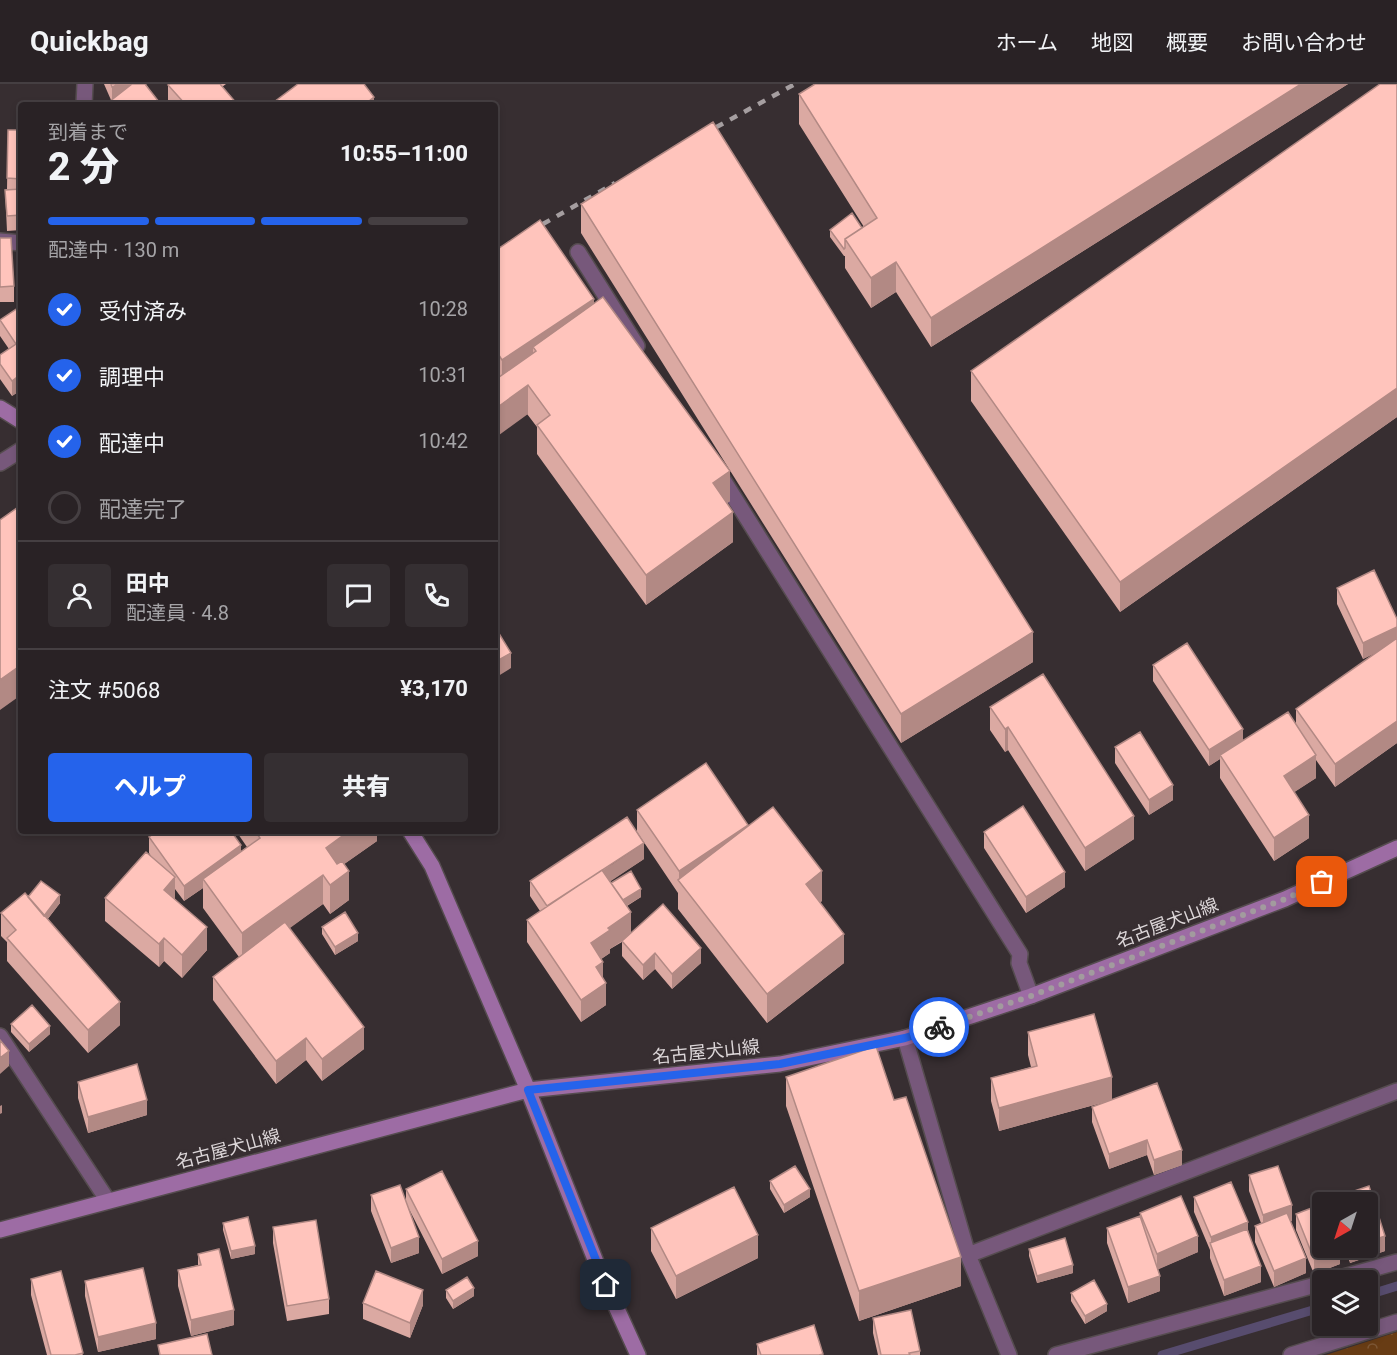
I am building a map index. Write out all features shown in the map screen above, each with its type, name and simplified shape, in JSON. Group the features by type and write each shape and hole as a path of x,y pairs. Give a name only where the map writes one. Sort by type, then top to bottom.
{"main road":[{"path":"0,408 18,419"},
{"path":"412,834 432,866 528,1090 598,1267 638,1355"},
{"name":"名古屋犬山線","path":"0,1230 528,1090 780,1064 905,1038 1031,996 1285,899 1397,848"}],"street":[{"path":"84,102 85,84"},
{"path":"0,241 18,243"},
{"path":"578,252 647,361"},
{"path":"0,463 18,452"},
{"path":"710,460 1020,954 1019,963 1031,996"},
{"path":"0,1036 108,1200"},
{"path":"905,1038 968,1255 1009,1355"},
{"path":"968,1255 1397,1091"},
{"path":"1371,1270 1397,1263"},
{"path":"1056,1355 1312,1285"},
{"path":"1290,1355 1397,1322"}],"green space":[{"path":"1397,1332 1397,1355 1326,1355"}],"building":[{"path":"132,84 145,84 159,102 109,102"},
{"path":"220,84 235,102 183,102 168,85"},
{"path":"298,84 364,84 374,97 368,102 274,102"},
{"path":"815,84 1301,84 931,318 896,262 871,278 845,239 877,218 799,94"},
{"path":"1380,84 1397,84 1397,388 1120,582 971,371"},
{"path":"713,122 1033,632 901,714 581,204"},
{"path":"8,130 18,130 18,179 7,178"},
{"path":"18,189 18,215 7,216 5,190"},
{"path":"852,213 862,228 845,239 844,249 830,230"},
{"path":"540,220 594,299 502,360 498,354 498,249"},
{"path":"0,238 11,238 14,286 0,287"},
{"path":"603,297 730,471 713,483 733,512 646,575 537,425 550,415 528,385 498,407 498,378 536,351 533,347"},
{"path":"18,308 18,376 12,381 0,364 0,355 16,344 0,320"},
{"path":"18,507 18,667 0,680 0,520"},
{"path":"1374,570 1397,619 1397,627 1363,643 1337,588"},
{"path":"498,632 511,653 498,660"},
{"path":"1397,638 1397,721 1335,764 1296,709"},
{"path":"1187,643 1243,729 1209,750 1153,665"},
{"path":"1043,674 1134,816 1085,848 1008,727 1005,729 990,707"},
{"path":"1288,712 1316,755 1284,776 1309,815 1274,838 1220,755"},
{"path":"1140,732 1173,785 1149,800 1115,747"},
{"path":"706,763 748,825 679,871 637,810"},
{"path":"1023,806 1065,872 1026,897 984,832"},
{"path":"773,807 822,871 806,884 844,934 767,994 678,880"},
{"path":"627,817 644,843 547,906 530,881"},
{"path":"153,834 233,834 241,845 184,886 149,837"},
{"path":"257,834 345,834 326,848 337,864 342,861 349,871 330,885 323,875 242,933 203,879 260,838"},
{"path":"146,852 175,877 164,890 207,927 182,955 164,938 159,944 105,898"},
{"path":"602,870 631,912 591,943 603,962 596,967 606,983 581,1000 527,920"},
{"path":"631,871 641,889 623,900 611,883"},
{"path":"41,881 60,895 44,916 28,897"},
{"path":"25,893 120,1002 88,1030 7,938 16,930 1,913"},
{"path":"663,904 701,948 672,974 655,953 643,965 622,941"},
{"path":"345,912 358,933 335,947 322,927"},
{"path":"285,922 364,1027 322,1059 306,1038 276,1061 213,977"},
{"path":"32,1005 50,1026 29,1044 11,1024"},
{"path":"1094,1014 1112,1077 999,1108 991,1078 1037,1066 1028,1032"},
{"path":"0,1040 9,1051 0,1058"},
{"path":"876,1046 894,1100 906,1097 961,1257 859,1291 786,1077"},
{"path":"137,1064 147,1100 88,1117 78,1082"},
{"path":"1157,1083 1182,1150 1154,1160 1147,1140 1109,1154 1092,1107"},
{"path":"795,1166 810,1189 784,1205 770,1181"},
{"path":"1278,1166 1292,1205 1263,1215 1249,1175"},
{"path":"442,1171 478,1241 442,1259 406,1189"},
{"path":"1231,1182 1248,1222 1211,1237 1194,1197"},
{"path":"400,1185 419,1237 391,1248 371,1195"},
{"path":"1369,1186 1371,1192 1352,1192"},
{"path":"734,1187 758,1235 676,1276 651,1228"},
{"path":"1181,1196 1198,1236 1157,1254 1140,1213"},
{"path":"1312,1208 1312,1254 1296,1214"},
{"path":"1287,1213 1306,1258 1274,1271 1255,1226"},
{"path":"1378,1214 1385,1236 1378,1238"},
{"path":"1140,1216 1160,1276 1128,1287 1107,1228"},
{"path":"248,1217 255,1246 231,1251 223,1223"},
{"path":"316,1220 329,1299 287,1306 273,1227"},
{"path":"1247,1229 1261,1266 1224,1280 1210,1243"},
{"path":"1065,1238 1073,1265 1037,1276 1029,1249"},
{"path":"219,1249 234,1310 191,1320 178,1270 201,1265 198,1254"},
{"path":"143,1268 156,1323 98,1337 85,1281"},
{"path":"61,1271 83,1353 75,1355 51,1355 31,1279"},
{"path":"376,1271 423,1290 410,1323 363,1303"},
{"path":"467,1277 474,1288 453,1301 446,1290"},
{"path":"1094,1280 1107,1304 1085,1316 1071,1293"},
{"path":"911,1310 920,1351 909,1353 910,1355 881,1355 873,1318"},
{"path":"814,1325 823,1354 761,1355 757,1344"},
{"path":"207,1334 212,1355 160,1355 158,1345"}],"waterway":[{"path":"1378,1292 1397,1286"},
{"path":"1162,1355 1312,1310"}],"railway":[{"path":"702,135 795,84"},
{"path":"529,232 615,183"}],"way so far":[{"path":"939,1027 1031,996 1285,899 1322,882"}],"route":[{"path":"606,1285 528,1090 780,1064 905,1038 939,1027"}]}
